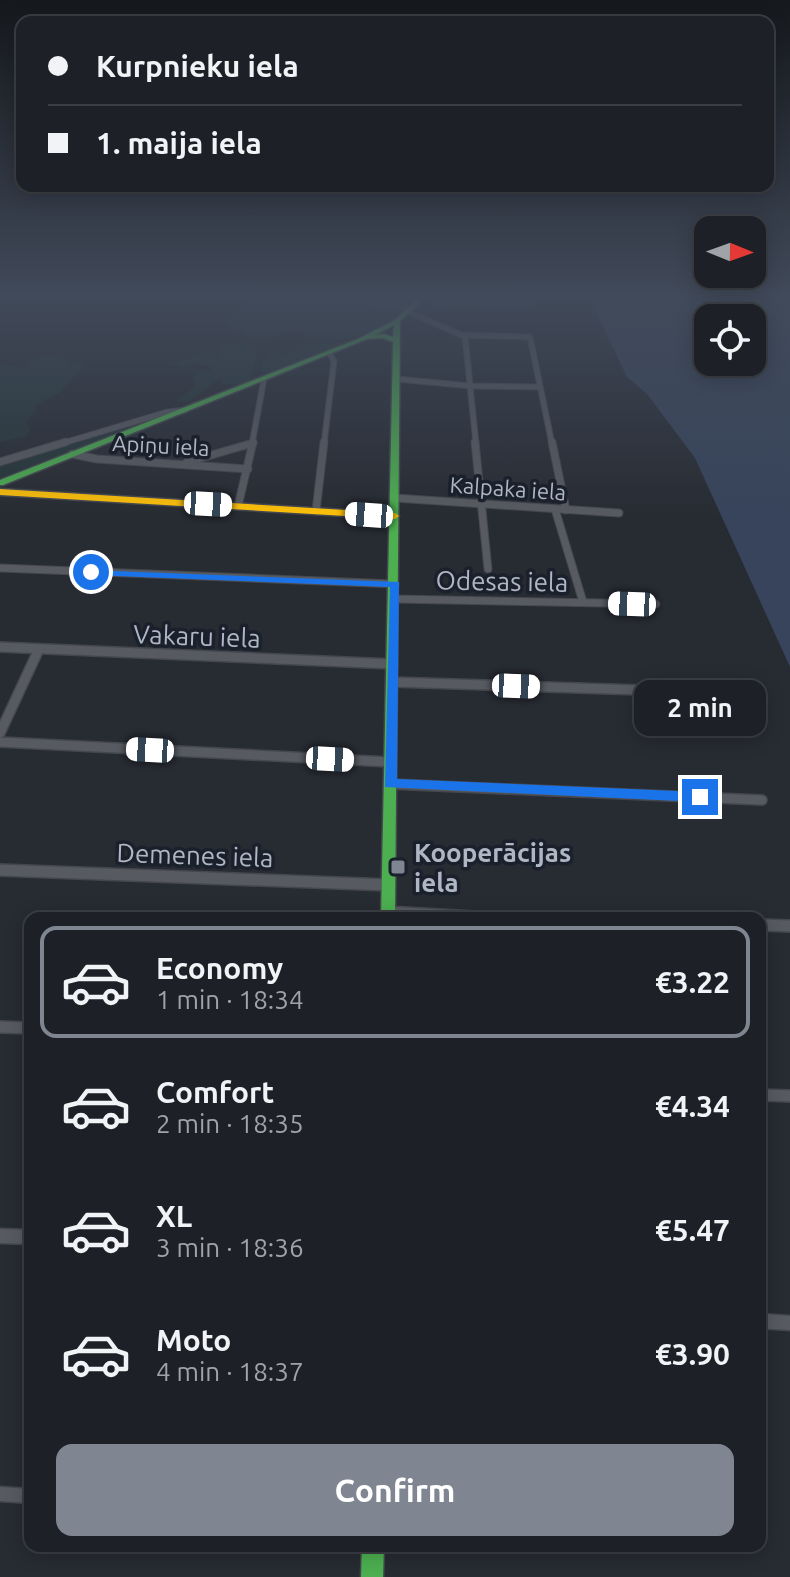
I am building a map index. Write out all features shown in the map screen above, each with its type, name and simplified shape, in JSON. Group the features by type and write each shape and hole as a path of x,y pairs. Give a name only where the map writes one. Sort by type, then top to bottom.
{"street":[{"path":"0,483 283,372"},
{"path":"316,511 333,372"},
{"path":"388,912 397,372"},
{"path":"469,372 488,569"},
{"path":"536,372 566,510"},
{"path":"238,506 254,440 264,379"},
{"path":"397,379 471,386 539,387"},
{"path":"0,462 167,412 187,410"},
{"path":"183,464 254,440"},
{"name":"Apiņu iela","path":"72,454 97,459 248,469"},
{"path":"0,492 395,516"},
{"name":"Kalpaka iela","path":"395,498 619,513"},
{"path":"555,509 583,602"},
{"path":"0,568 395,584"},
{"name":"Odesas iela","path":"395,599 656,604"},
{"name":"Vakaru iela","path":"0,647 393,664"},
{"path":"0,733 39,649"},
{"path":"392,682 702,692"},
{"path":"0,742 390,762"},
{"path":"390,784 762,800"},
{"name":"Demenes iela","path":"0,870 389,885"},
{"path":"766,925 790,926"},
{"path":"0,1027 24,1028"},
{"path":"766,1095 790,1096"},
{"path":"0,1236 24,1237"},
{"path":"766,1321 790,1323"},
{"path":"0,1494 24,1496"},
{"path":"372,1577 373,1552"}],"shaded area":[{"path":"0,372 78,372 61,392 36,405 36,412 26,421 30,431 24,437 0,442"},
{"path":"198,372 253,372 251,379 243,385 222,384 222,377 188,402 176,401 195,386 193,376"},
{"path":"165,414 0,479 0,463"}],"water":[{"path":"624,372 766,376 766,372 790,372 790,667 695,458 647,394"}],"traffic: fast":[{"path":"0,483 280,372"},
{"path":"388,912 396,372"},
{"path":"372,1577 373,1552"}],"traffic: slow":[{"path":"0,492 395,516"}],"place":[{"name":"Kooperācijas iela","path":"398,867"}],"route":[{"path":"91,572 395,584 390,784 700,797"}]}
